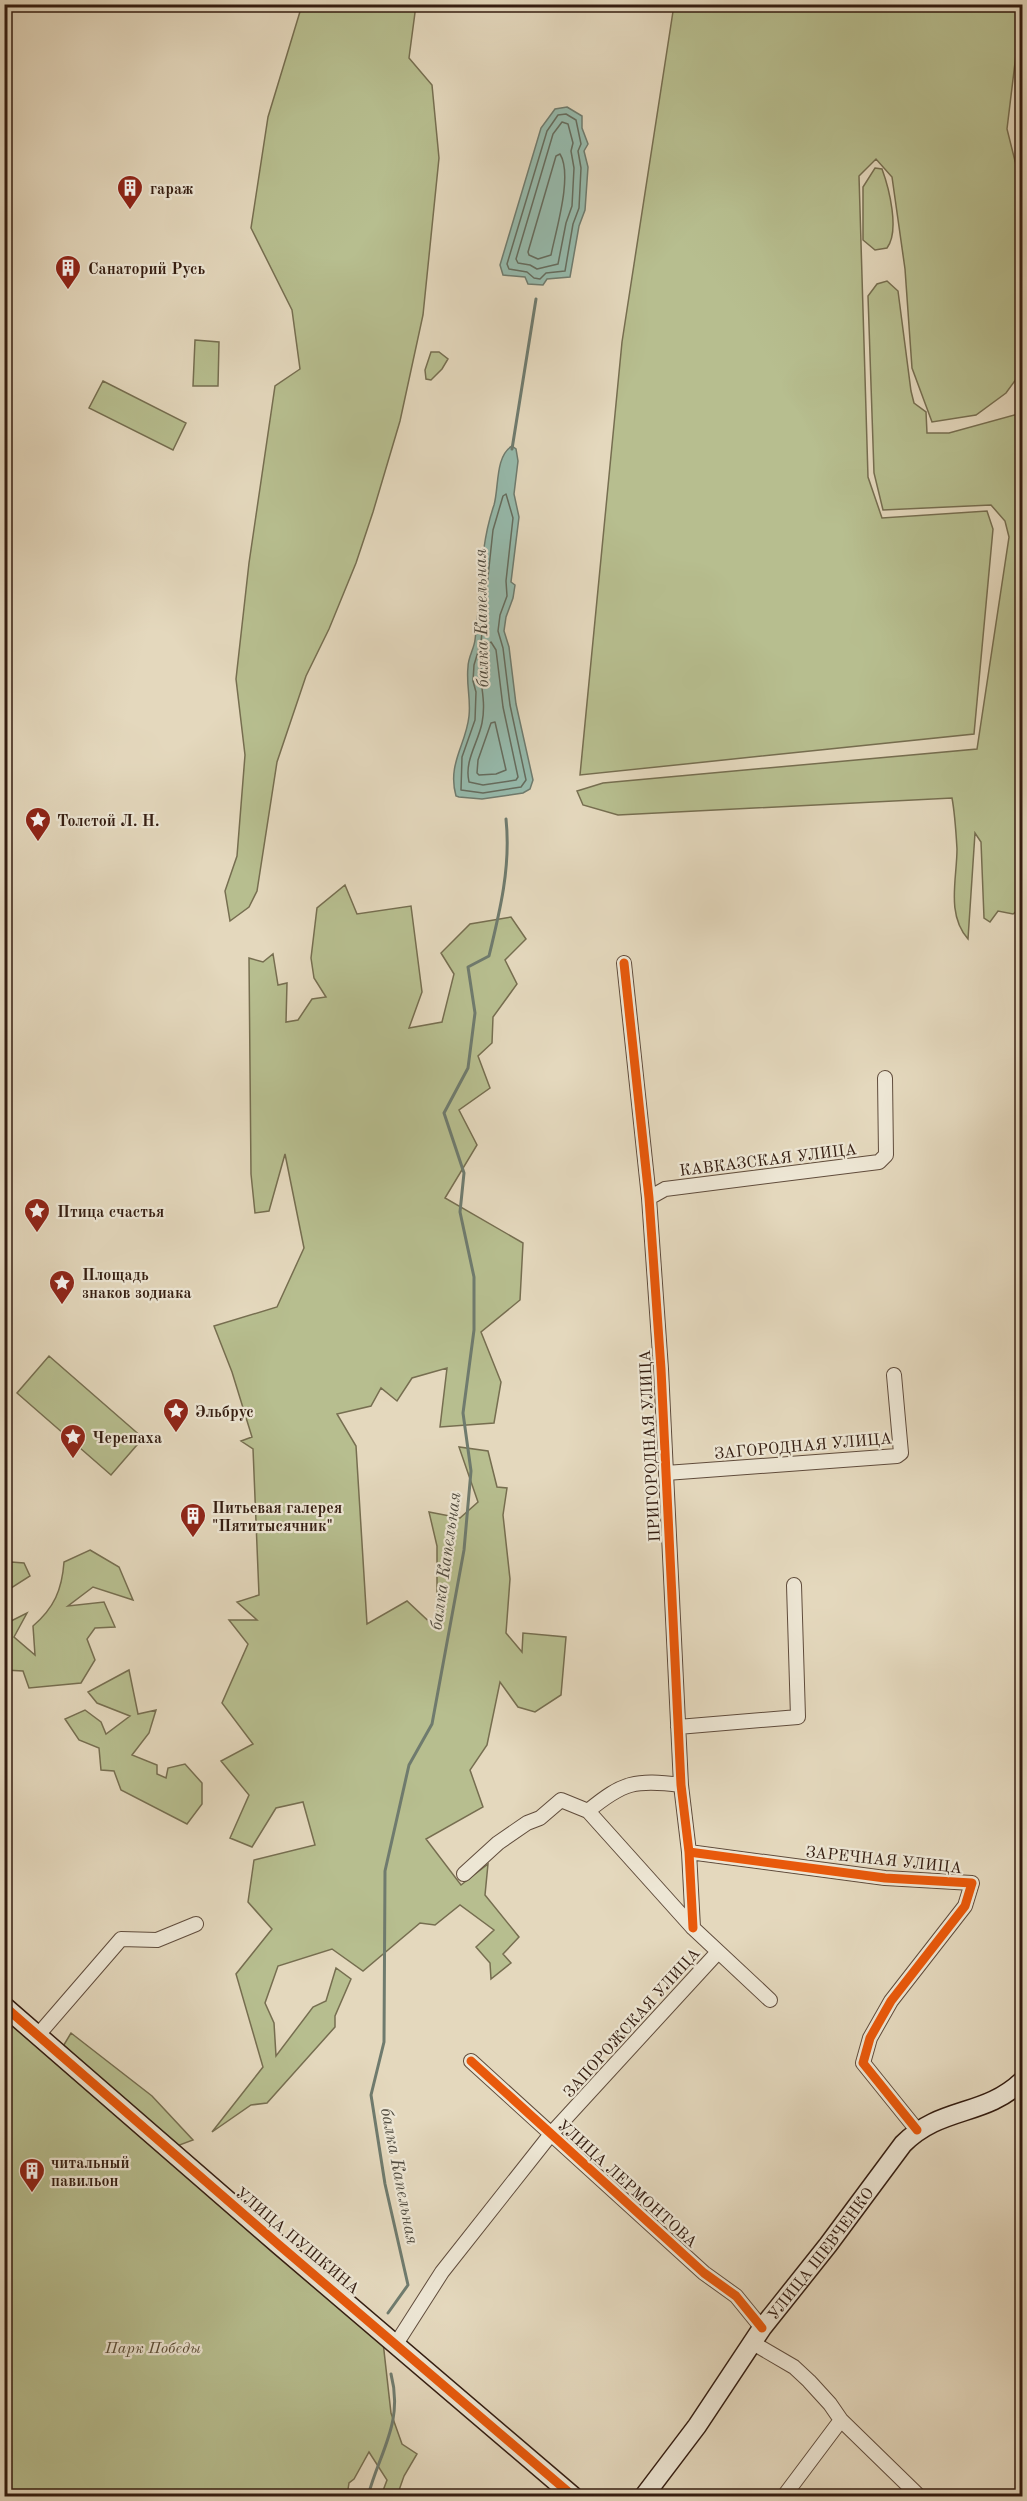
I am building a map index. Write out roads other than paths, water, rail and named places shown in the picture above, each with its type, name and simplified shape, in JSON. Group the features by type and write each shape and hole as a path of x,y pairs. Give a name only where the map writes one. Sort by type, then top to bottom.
{"street":[{"name":"ПРИГОРОДНАЯ УЛИЦА","path":"624,963 649,1198 666,1473 681,1785 689,1852 693,1928"},
{"name":"КАВКАЗСКАЯ УЛИЦА","path":"649,1198 665,1190 879,1162 886,1155 885,1078"},
{"name":"ЗАГОРОДНАЯ УЛИЦА","path":"666,1473 897,1456 901,1453 894,1375"},
{"path":"678,1727 798,1717 794,1585"},
{"path":"588,1811 610,1793 630,1784 653,1781 681,1785"},
{"path":"464,1874 498,1843 527,1823 540,1818 561,1800 588,1811 693,1928 770,2000"},
{"name":"ЗАРЕЧНАЯ УЛИЦА","path":"689,1852 885,1878 972,1883 965,1906 891,2001 870,2038 863,2063 918,2130"},
{"path":"38,2035 121,1939 157,1940 196,1924"},
{"name":"ЗАПОРОЖСКАЯ УЛИЦА","path":"395,2343 442,2272 551,2134 718,1952"},
{"name":"УЛИЦА ПУШКИНА","path":"4,2006 573,2496"},
{"name":"УЛИЦА ЛЕРМОНТОВА","path":"471,2061 704,2273 736,2296 757,2336"},
{"path":"918,2130 936,2120 982,2107 1012,2091 1023,2081"},
{"name":"УЛИЦА ШЕВЧЕНКО","path":"644,2496 697,2426 757,2336 903,2144 918,2130"},
{"path":"757,2336 794,2367 830,2404 841,2420 919,2496"},
{"path":"784,2496 841,2420"}],"water":[{"path":"567,107 582,116 582,128 588,144 584,151 588,167 585,210 579,226 570,277 547,279 543,285 528,284 525,277 503,275 500,265 541,128 555,109"},
{"path":"512,446 516,449 518,461 514,494 519,517 511,582 515,585 504,631 509,647 516,704 533,780 530,789 523,793 482,799 459,797 456,796 454,774 469,716 468,663 475,640 483,555 496,498 500,465"}],"waterway":[{"name":"балка Капельная","path":"512,449 536,299"},
{"name":"балка Капельная","path":"388,2313 408,2285 385,2184 371,2095 384,2042 385,1871 409,1765 432,1724 464,1550 471,1471 463,1413 474,1330 474,1277 460,1212 464,1173 444,1113 468,1068 475,1013 468,967 489,956 506,871 506,819"},
{"name":"балка Капельная","path":"368,2496 392,2423 394,2392 391,2374"}],"place":[{"name":"гараж","path":"130,211"},
{"name":"Санаторий Русь","path":"68,291"},
{"name":"Толстой Л. Н.","path":"38,843"},
{"name":"Птица счастья","path":"37,1234"},
{"name":"Площадь знаков зодиака","path":"62,1306"},
{"name":"Эльбрус","path":"176,1434"},
{"name":"Черепаха","path":"73,1460"},
{"name":"Питьевая галерея \"Пятитысячник\"","path":"193,1539"},
{"name":"читальный павильон","path":"32,2194"}],"park label":[{"name":"Парк Победы","path":"153,2347"}]}
